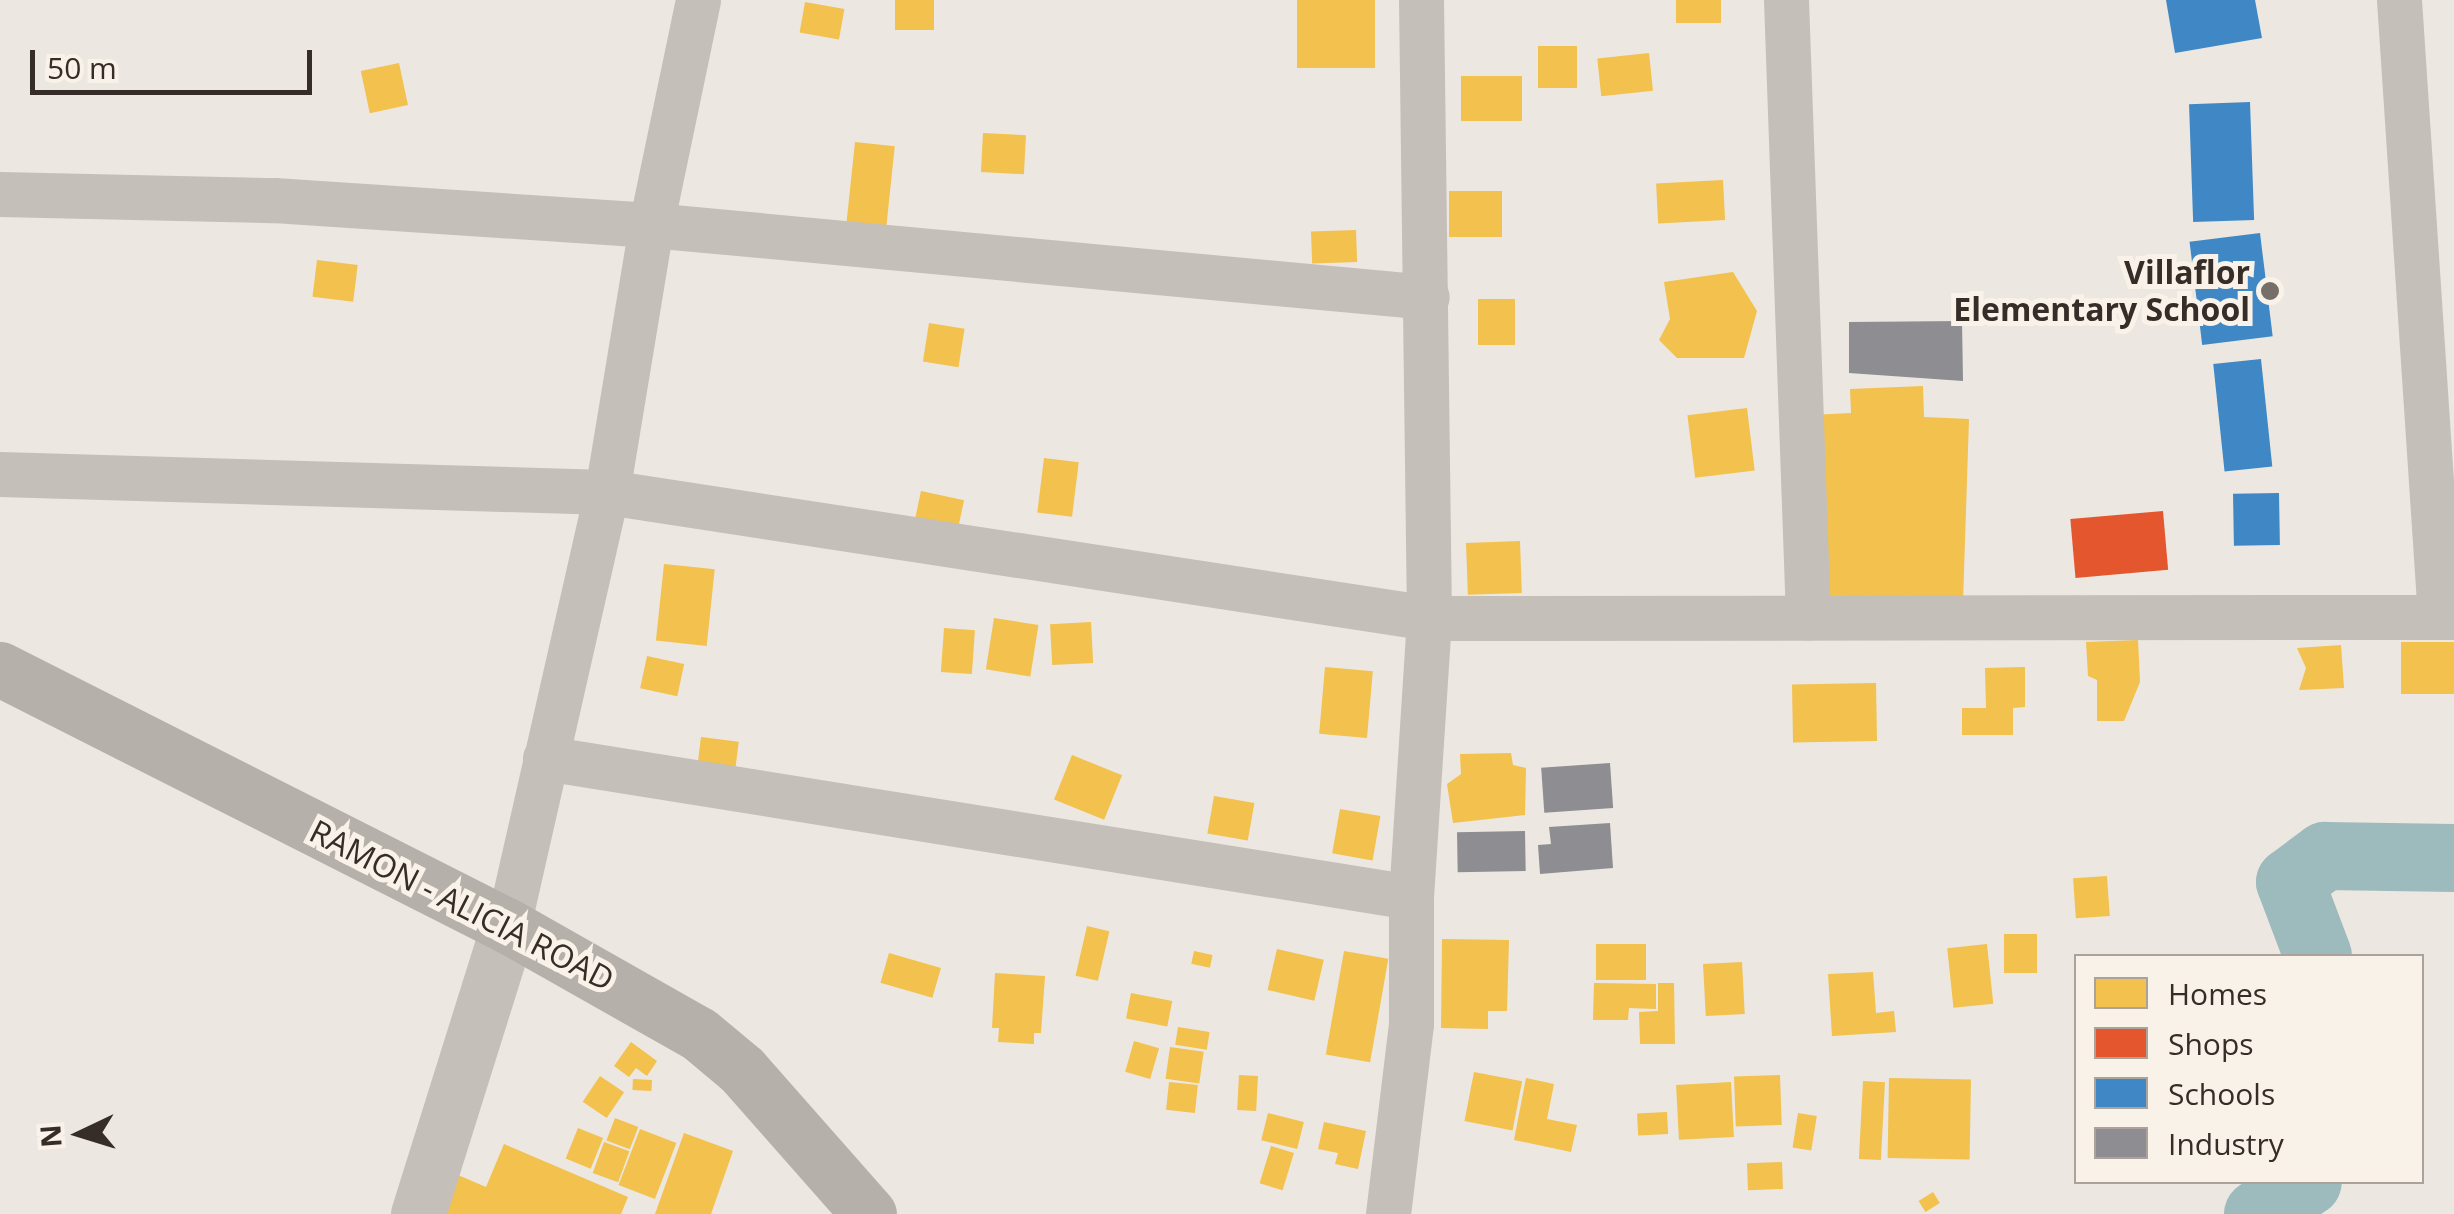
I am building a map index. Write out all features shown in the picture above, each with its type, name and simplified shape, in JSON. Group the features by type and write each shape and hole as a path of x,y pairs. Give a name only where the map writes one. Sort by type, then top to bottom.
{"main road":[{"name":"RAMON - ALICIA ROAD","path":"0,669 508,926 700,1034 742,1070 869,1214"}],"street":[{"path":"418,1214 508,926 608,492 651,225 698,0"},
{"path":"1388,1214 1410,1024 1411,896 1429,618 1421,0"},
{"path":"1786,0 1808,618"},
{"path":"0,474 608,492 1429,618 2447,617 2399,0"},
{"path":"0,194 274,200 651,225 1426,297"},
{"path":"545,758 1411,896"}],"building: Homes":[{"path":"895,0 934,0 934,30 895,30"},
{"path":"1297,0 1375,0 1375,68 1297,68"},
{"path":"1676,0 1721,0 1721,23 1676,23"},
{"path":"805,2 844,9 839,39 800,33"},
{"path":"1538,46 1577,46 1577,88 1538,88"},
{"path":"1649,53 1653,91 1601,96 1597,58"},
{"path":"399,63 408,105 370,113 361,71"},
{"path":"1461,76 1522,76 1522,121 1461,121"},
{"path":"983,133 1026,135 1024,174 981,172"},
{"path":"855,142 895,146 886,232 846,228"},
{"path":"1723,180 1725,220 1658,223 1656,184"},
{"path":"1449,191 1502,191 1502,237 1449,237"},
{"path":"1356,230 1357,262 1312,264 1311,232"},
{"path":"317,260 358,265 353,302 312,297"},
{"path":"1733,272 1757,311 1744,358 1677,358 1659,340 1670,319 1664,282"},
{"path":"1478,299 1515,299 1515,345 1478,345"},
{"path":"929,323 965,329 958,367 923,362"},
{"path":"1923,386 1924,417 1969,419 1963,602 1819,602 1812,415 1851,413 1850,389"},
{"path":"1747,408 1755,471 1695,478 1687,415"},
{"path":"1044,458 1079,462 1072,517 1037,513"},
{"path":"921,491 964,500 957,534 914,525"},
{"path":"1520,541 1522,593 1468,595 1466,543"},
{"path":"664,564 715,569 707,646 656,641"},
{"path":"994,618 1038,625 1030,676 986,669"},
{"path":"1091,622 1093,663 1052,665 1050,624"},
{"path":"944,628 975,630 972,674 941,672"},
{"path":"2138,640 2140,682 2124,721 2097,721 2097,680 2088,676 2086,642"},
{"path":"2401,642 2454,642 2454,694 2401,694"},
{"path":"2341,645 2344,688 2299,690 2306,668 2297,648"},
{"path":"647,656 684,664 677,696 640,688"},
{"path":"1325,667 1373,671 1367,738 1319,734"},
{"path":"2025,667 2025,707 2013,708 2013,735 1962,735 1962,708 1986,708 1985,668"},
{"path":"1876,683 1877,741 1793,742 1792,684"},
{"path":"701,737 739,742 735,773 697,769"},
{"path":"1511,753 1513,765 1526,768 1525,815 1453,823 1447,784 1461,774 1460,754"},
{"path":"1072,755 1122,775 1104,820 1054,800"},
{"path":"1214,796 1254,803 1248,841 1207,833"},
{"path":"1340,809 1380,816 1373,860 1332,853"},
{"path":"2107,876 2110,916 2076,918 2073,878"},
{"path":"1087,926 1109,931 1098,981 1076,976"},
{"path":"2004,934 2037,934 2037,973 2004,973"},
{"path":"1442,939 1509,940 1507,1011 1488,1011 1488,1029 1441,1028"},
{"path":"1596,944 1646,944 1646,980 1596,980"},
{"path":"1987,944 1993,1004 1953,1008 1947,948"},
{"path":"1277,949 1324,960 1314,1001 1268,990"},
{"path":"1194,951 1213,955 1210,968 1191,964"},
{"path":"1344,951 1388,959 1370,1062 1326,1054"},
{"path":"889,953 941,968 932,998 880,983"},
{"path":"1742,962 1745,1014 1706,1016 1703,964"},
{"path":"1873,972 1876,1013 1894,1011 1896,1032 1832,1036 1828,974"},
{"path":"995,973 1045,976 1041,1033 1034,1033 1034,1044 998,1042 999,1028 992,1028"},
{"path":"1594,983 1656,984 1656,1009 1629,1008 1628,1020 1593,1020"},
{"path":"1658,983 1674,983 1675,1044 1640,1044 1639,1012 1658,1011"},
{"path":"1131,993 1172,1001 1167,1027 1126,1019"},
{"path":"1178,1027 1210,1032 1207,1050 1175,1045"},
{"path":"1134,1041 1159,1048 1150,1079 1125,1072"},
{"path":"631,1042 657,1061 647,1076 636,1068 629,1077 614,1066"},
{"path":"1170,1047 1204,1052 1199,1083 1166,1079"},
{"path":"1474,1072 1522,1081 1513,1130 1464,1121"},
{"path":"1239,1075 1258,1076 1256,1111 1237,1110"},
{"path":"1780,1075 1782,1125 1736,1127 1734,1077"},
{"path":"600,1076 624,1092 607,1118 583,1102"},
{"path":"1526,1078 1554,1084 1547,1119 1577,1125 1571,1152 1514,1140"},
{"path":"1889,1078 1971,1079 1970,1159 1888,1158"},
{"path":"633,1079 652,1080 651,1091 632,1090"},
{"path":"1863,1081 1885,1082 1881,1160 1859,1159"},
{"path":"1169,1082 1198,1085 1195,1113 1166,1110"},
{"path":"1731,1082 1734,1137 1679,1140 1676,1085"},
{"path":"1667,1112 1668,1134 1638,1136 1637,1114"},
{"path":"1268,1113 1304,1122 1297,1149 1261,1140"},
{"path":"1798,1113 1817,1116 1811,1151 1793,1148"},
{"path":"615,1118 638,1127 630,1149 606,1140"},
{"path":"1324,1122 1366,1131 1358,1169 1335,1164 1338,1153 1318,1149"},
{"path":"578,1128 603,1138 591,1169 566,1159"},
{"path":"640,1129 676,1143 655,1199 618,1185"},
{"path":"684,1133 733,1151 711,1214 655,1214"},
{"path":"604,1142 629,1151 618,1182 593,1173"},
{"path":"504,1144 628,1197 621,1214 433,1214 451,1172 486,1187"},
{"path":"1271,1146 1294,1153 1283,1190 1260,1183"},
{"path":"1782,1162 1783,1189 1748,1190 1747,1163"},
{"path":"1933,1192 1940,1203 1925,1212 1919,1201"}],"building: Shops":[{"path":"2163,511 2168,570 2075,578 2070,519"}],"building: Schools":[{"path":"2166,0 2255,0 2262,38 2175,53"},
{"path":"2250,102 2254,220 2193,222 2189,104"},
{"path":"2260,233 2273,336 2202,345 2190,242"},
{"path":"2261,359 2272,466 2225,471 2213,364"},
{"path":"2279,493 2280,545 2234,546 2233,494"}],"building: Industry":[{"path":"1962,321 1963,381 1849,373 1849,322"},
{"path":"1610,763 1613,808 1544,813 1541,768"},
{"path":"1610,823 1613,868 1540,874 1538,845 1551,844 1549,827"},
{"path":"1525,831 1526,871 1458,872 1457,832"}],"waterway":[{"path":"2317,954 2290,882 2325,856 2454,858"},
{"path":"2258,1214 2305,1184"}],"place":[{"name":"Villaflor Elementary School","path":"2270,291"}]}
